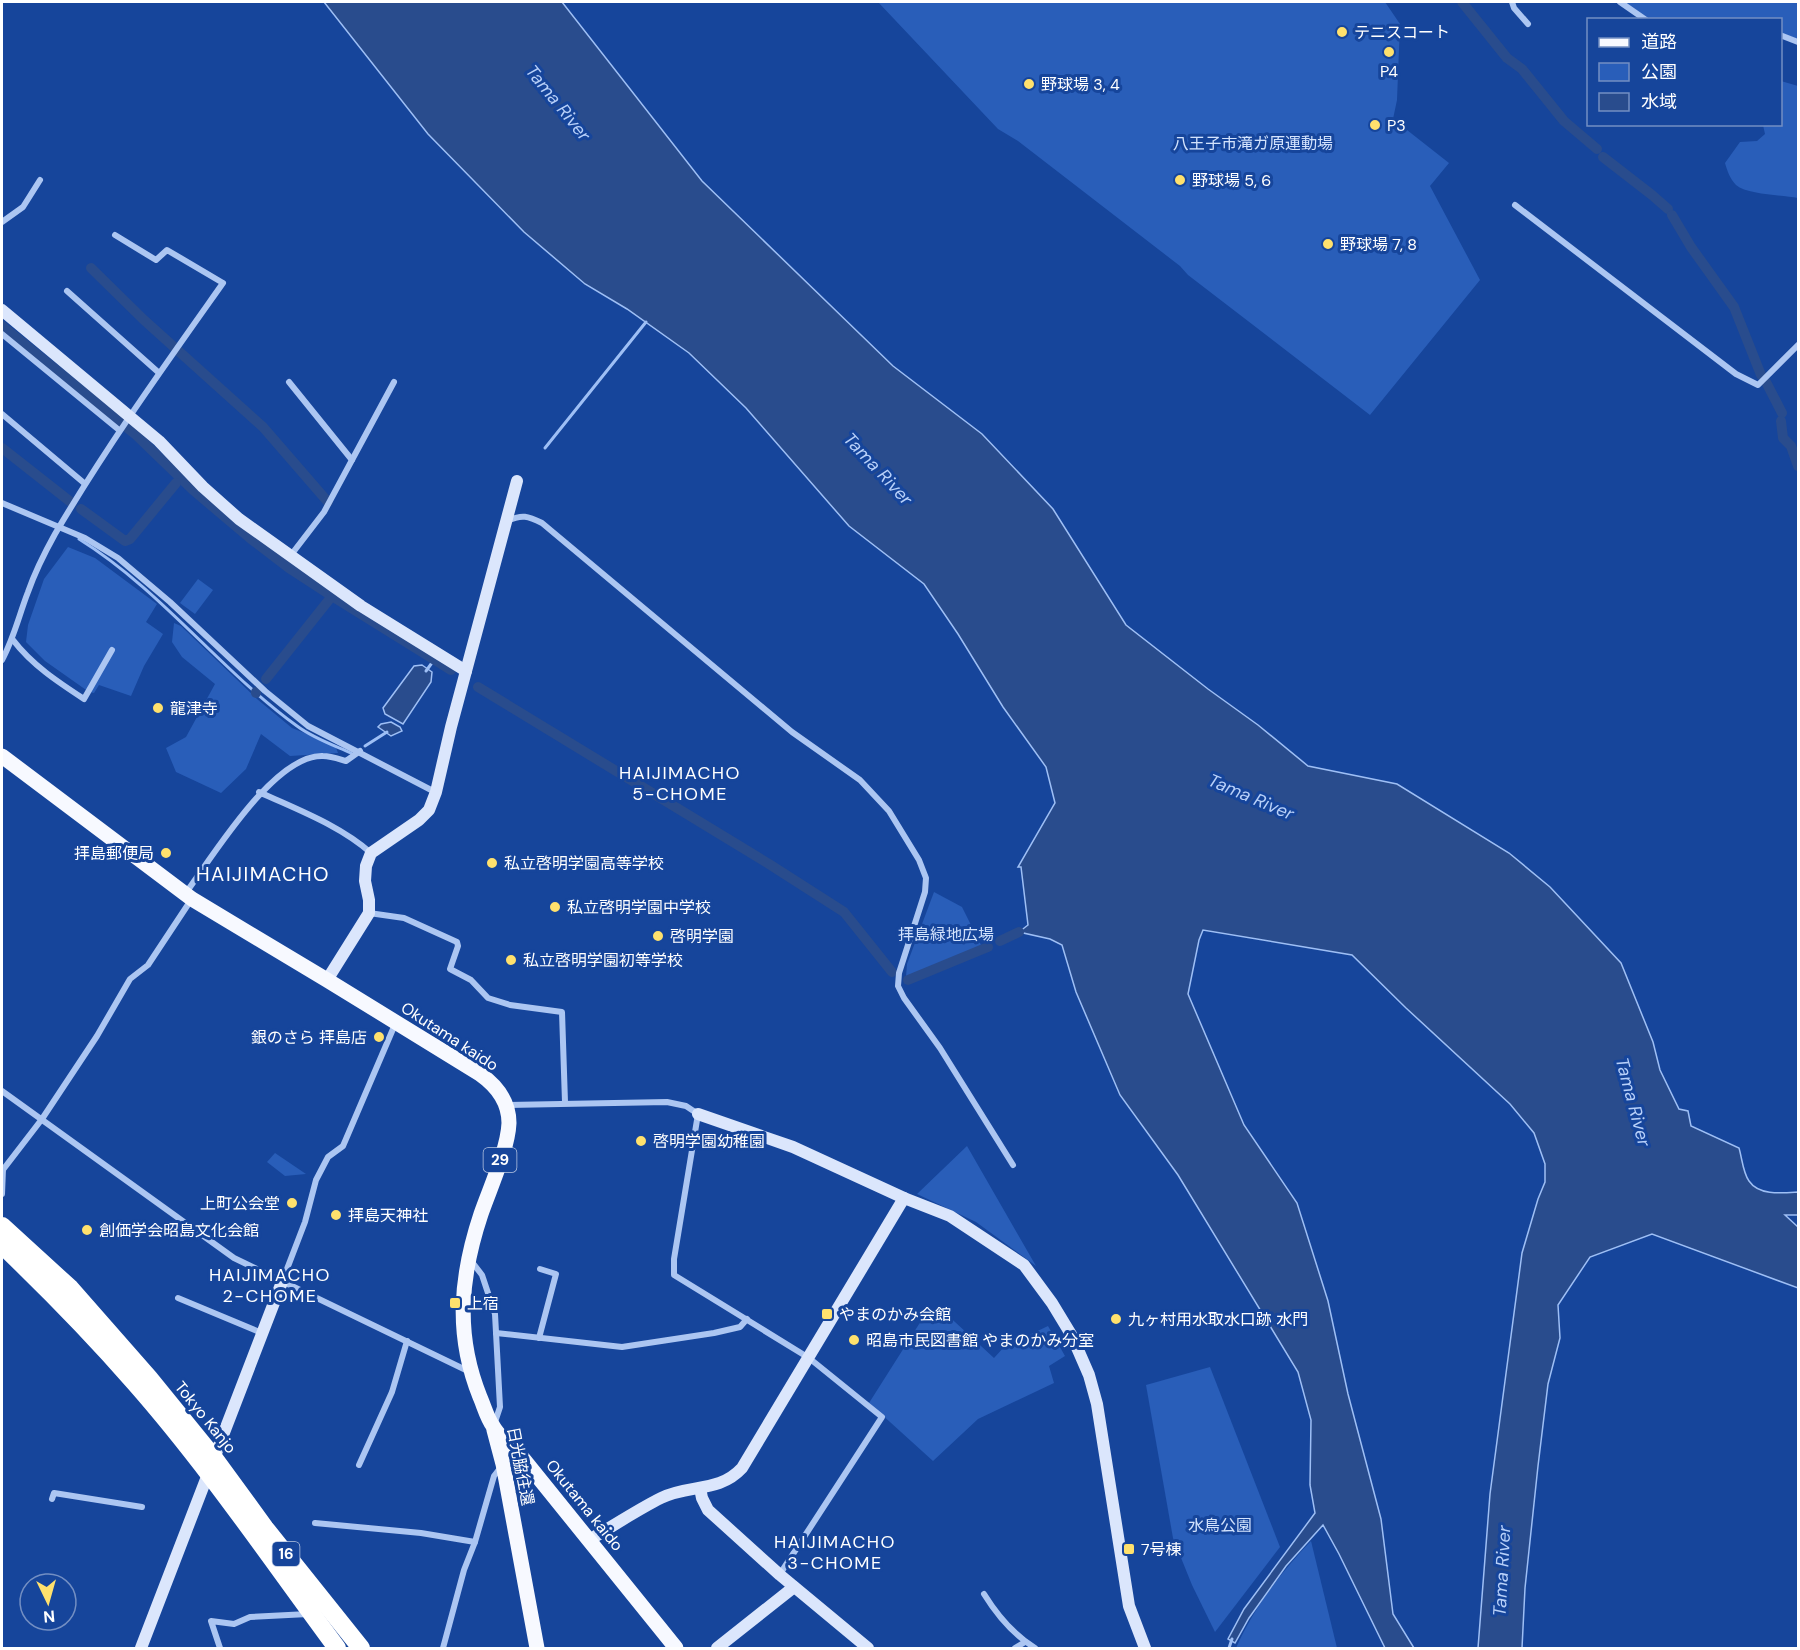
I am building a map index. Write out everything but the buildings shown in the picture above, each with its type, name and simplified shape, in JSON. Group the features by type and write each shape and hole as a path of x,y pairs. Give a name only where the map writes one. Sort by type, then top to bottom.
{"highway":[{"name":"Tokyo Kanjo","path":"2,1226 69,1288 149,1378 337,1648"},
{"name":"Tokyo Kanjo","path":"2,1245 57,1297 211,1466 265,1528 361,1648"}],"main road":[{"name":"Okutama kaido","path":"2,756 188,897 396,1022 492,1083 506,1105 508,1134 480,1218 465,1283 462,1328 470,1372 493,1427 521,1456 676,1648"},
{"name":"日光脇往還","path":"493,1427 503,1464 537,1648"}],"street":[{"path":"1512,2 1514,8 1528,24"},
{"path":"1620,2 1643,18"},
{"path":"1782,36 1798,42"},
{"path":"2,222 23,207 40,180"},
{"path":"1515,205 1736,374 1758,385 1798,345"},
{"path":"2,660 13,640 28,590 54,535 84,483 158,372 223,283 167,250 156,260 115,234"},
{"path":"67,291 158,372"},
{"path":"2,310 128,419 159,441 239,519 361,606 466,672"},
{"path":"2,334 119,430"},
{"path":"289,382 352,460"},
{"path":"290,556 324,512 394,382"},
{"path":"2,414 84,483"},
{"path":"327,980 369,913 365,873 371,854 419,820 429,810 436,792 517,481"},
{"path":"2,503 85,538 118,558 170,602 265,691 308,726 436,792"},
{"path":"506,522 522,515 542,523 792,732 860,780 889,811 919,860 926,878 925,892 899,974 898,986 940,1048 1013,1165"},
{"path":"13,640 25,656 53,679 84,699 112,650"},
{"path":"2,1194 2,1170 42,1119 98,1036 130,979 148,965 188,897 260,792 284,771 307,760 322,756 346,760 360,751"},
{"path":"260,792 334,827 357,841 371,854"},
{"path":"369,913 404,918 457,942 458,946 450,969 471,980 488,998 510,1005 562,1012 565,1102"},
{"path":"141,1648 305,1222 316,1180 328,1157 343,1146 396,1022"},
{"path":"2,1091 234,1258 470,1372"},
{"path":"506,1105 565,1102 668,1102 686,1106 698,1114 793,1147 904,1198 950,1216 1024,1265 1052,1303 1072,1336 1089,1375 1097,1404 1129,1606 1145,1648"},
{"path":"698,1114 674,1259 674,1275 809,1358 882,1418 780,1575"},
{"path":"590,1540 663,1497 726,1482 734,1477 742,1468 904,1198"},
{"name":"日光脇往還","path":"469,1259 482,1275 495,1314 500,1407 493,1427"},
{"path":"538,1338 556,1274 540,1269"},
{"path":"178,1298 262,1333"},
{"path":"496,1333 622,1347 714,1333 740,1327 747,1319"},
{"path":"359,1465 392,1392 407,1341"},
{"path":"443,1648 464,1570 475,1542 494,1476 503,1464"},
{"path":"700,1488 708,1510 780,1575 868,1648"},
{"path":"52,1499 54,1493 141,1507"},
{"path":"315,1523 421,1533 475,1542"},
{"path":"717,1648 794,1587"},
{"path":"984,1594 998,1614 1025,1642 1035,1648"},
{"path":"220,1648 211,1621 234,1624 250,1617 312,1614"},
{"path":"1015,1648 1025,1642"}],"green space":[{"name":"八王子市滝ガ原運動場","path":"878,2 1385,2 1400,24 1397,100 1393,119 1449,163 1430,186 1480,280 1370,415 1018,141 998,129"},
{"path":"1624,2 1798,2 1798,39 1782,33 1782,18 1648,18"},
{"path":"1782,81 1798,86 1798,198 1749,191 1736,185 1732,180 1725,163 1740,142 1757,141 1765,134 1763,126 1782,126"},
{"path":"68,547 95,558 157,604 146,622 163,634 144,666 131,696 99,685 94,693 89,692 45,661 26,642 28,625 44,579"},
{"path":"198,579 213,590 195,614 180,603"},
{"path":"174,623 181,626 257,699 292,728 335,745 338,753 290,756 261,734 246,769 221,793 176,772 166,748 186,737 215,684 182,657 172,642"},
{"name":"拝島緑地広場","path":"934,892 962,907 982,947 906,977 907,964"},
{"path":"967,1146 1036,1266 976,1222 917,1194"},
{"path":"275,1153 306,1174 285,1176 267,1162"},
{"path":"942,1310 994,1358 1004,1347 1048,1326 1065,1356 1049,1366 1054,1383 978,1419 933,1461 869,1403 921,1321 935,1318"},
{"name":"水鳥公園","path":"1210,1367 1280,1547 1215,1632 1192,1585 1173,1538 1146,1385"},
{"path":"1311,1541 1337,1648 1236,1648 1251,1619 1269,1592"}],"water":[{"name":"Tama River","path":"324,2 562,2 702,181 893,366 982,434 1053,509 1126,625 1308,766 1397,784 1509,853 1550,887 1621,963 1653,1042 1660,1070 1679,1109 1688,1111 1691,1126 1739,1148 1744,1170 1753,1186 1772,1193 1798,1192 1798,1215 1785,1215 1798,1227 1798,1288 1652,1234 1590,1257 1558,1305 1560,1338 1548,1384 1525,1588 1522,1648 1478,1648 1490,1494 1522,1253 1545,1182 1545,1164 1534,1133 1510,1104 1352,955 1203,930 1188,994 1244,1125 1297,1203 1328,1301 1348,1394 1381,1519 1393,1614 1414,1648 1385,1648 1323,1525 1286,1566 1249,1618 1235,1643 1228,1639 1244,1609 1315,1513 1310,1485 1311,1420 1298,1372 1178,1175 1120,1095 1076,992 1062,945 1050,939 1019,932 1028,925 1021,867 1018,867 1055,803 1046,767 1003,707 924,584 849,526 746,408 689,353 627,309 585,284 524,232 428,134"},
{"path":"422,665 432,672 431,682 403,724 385,714 383,708 414,666"},
{"path":"391,722 400,727 402,731 391,736 378,727"}],"waterway":[{"path":"1462,2 1507,58 1522,69 1564,121 1597,149"},
{"path":"1603,157 1668,209"},
{"path":"1672,215 1691,247 1734,307 1761,375"},
{"path":"91,268 144,320 263,427 328,502"},
{"path":"545,448 646,322"},
{"path":"2,326 135,434 193,490 251,539 289,568 451,670"},
{"path":"1766,382 1782,413"},
{"path":"1781,421 1783,438 1791,446 1798,466"},
{"path":"2,448 72,503"},
{"path":"81,509 125,541 130,539 176,483"},
{"path":"79,539 109,559 137,582 269,704 310,734 351,753"},
{"path":"266,679 332,596"},
{"path":"426,671 434,660"},
{"path":"478,687 844,912 892,972"},
{"path":"365,746 387,732"},
{"path":"1000,941 1019,932"},
{"path":"908,980 988,947"},
{"path":"1229,1648 1232,1639"}],"place":[{"name":"テニスコート","path":"1342,32"},
{"name":"P4","path":"1389,52"},
{"name":"野球場 3, 4","path":"1029,84"},
{"name":"P3","path":"1375,125"},
{"name":"野球場 5, 6","path":"1180,180"},
{"name":"野球場 7, 8","path":"1328,244"},
{"name":"龍津寺","path":"158,708"},
{"name":"拝島郵便局","path":"166,853"},
{"name":"私立啓明学園高等学校","path":"492,863"},
{"name":"私立啓明学園中学校","path":"555,907"},
{"name":"啓明学園","path":"658,936"},
{"name":"私立啓明学園初等学校","path":"511,960"},
{"name":"銀のさら 拝島店","path":"379,1037"},
{"name":"啓明学園幼稚園","path":"641,1141"},
{"name":"上町公会堂","path":"292,1203"},
{"name":"拝島天神社","path":"336,1215"},
{"name":"創価学会昭島文化会館","path":"87,1230"},
{"name":"上宿","path":"455,1303"},
{"name":"やまのかみ会館","path":"827,1314"},
{"name":"九ヶ村用水取水口跡 水門","path":"1116,1319"},
{"name":"昭島市民図書館 やまのかみ分室","path":"854,1340"},
{"name":"7号棟","path":"1129,1549"}],"district":[{"name":"HAIJIMACHO 5-CHOME","path":"680,783"},
{"name":"HAIJIMACHO","path":"263,874"},
{"name":"HAIJIMACHO 2-CHOME","path":"270,1285"},
{"name":"HAIJIMACHO 3-CHOME","path":"835,1552"}]}
